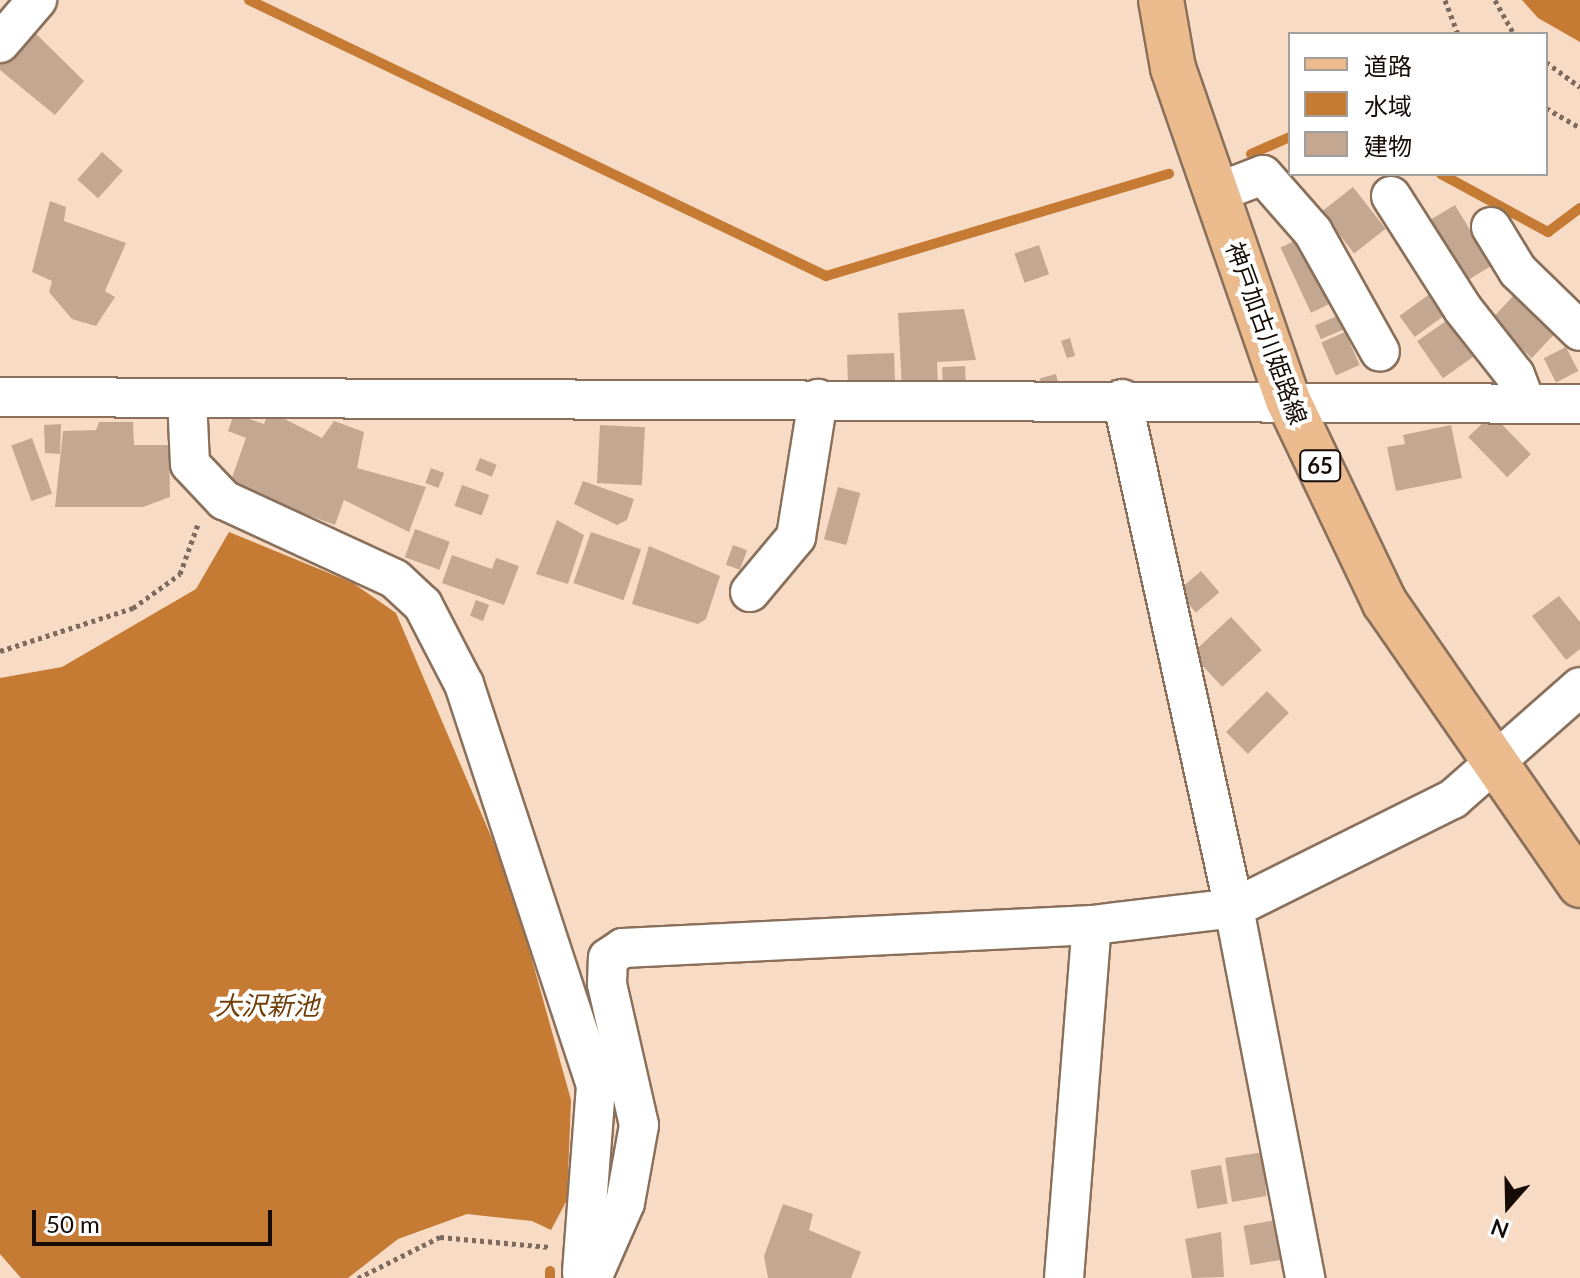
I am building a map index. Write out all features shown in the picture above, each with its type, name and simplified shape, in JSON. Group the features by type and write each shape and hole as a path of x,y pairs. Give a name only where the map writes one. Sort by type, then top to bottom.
{"main road":[{"name":"神戸加古川姫路線","path":"1161,0 1173,68 1288,400 1385,603 1488,761 1580,885"}],"street":[{"path":"0,43 37,0"},
{"path":"1216,193 1263,175 1313,232 1380,352"},
{"path":"1391,196 1463,309 1515,375 1526,403"},
{"path":"1491,227 1518,271 1580,331"},
{"path":"0,397 1122,399 1580,404"},
{"path":"187,398 190,464 224,500 395,579 423,605 464,684 596,1086 586,1271"},
{"path":"750,592 796,537 818,399"},
{"path":"1122,399 1234,908 1305,1278"},
{"path":"586,1271 625,1203 639,1125 607,984 608,958 638,946 1092,925 1234,908 1453,799 1488,761 1580,687"},
{"path":"1064,1278 1092,925"}],"path":[{"path":"1445,0 1457,32"},
{"path":"1495,0 1513,32"},
{"path":"1548,63 1580,87"},
{"path":"1548,109 1580,128"},
{"path":"0,651 133,608 180,574 209,484"},
{"path":"358,1278 440,1237 535,1243 586,1271"}],"water":[{"path":"1522,0 1580,0 1580,42 1538,18"},
{"name":"大沢新池","path":"229,532 353,583 396,613 510,881 571,1100 567,1200 551,1230 532,1221 467,1214 398,1239 348,1278 21,1278 0,1254 0,678 62,667 196,589"}],"building":[{"path":"25,23 84,81 55,115 0,70 0,53"},
{"path":"102,152 123,171 98,198 77,179"},
{"path":"1353,187 1386,229 1354,253 1321,212"},
{"path":"50,201 66,207 64,221 126,243 105,291 115,297 96,326 72,319 49,292 52,281 32,272"},
{"path":"1455,205 1492,266 1462,283 1426,223"},
{"path":"1305,236 1335,301 1311,313 1281,247"},
{"path":"1039,245 1049,274 1025,283 1014,253"},
{"path":"1431,293 1446,314 1415,337 1399,316"},
{"path":"1516,293 1557,331 1532,358 1491,320"},
{"path":"964,309 976,360 937,362 938,387 902,389 898,313"},
{"path":"1337,316 1343,330 1321,339 1315,325"},
{"path":"1449,319 1475,356 1443,378 1417,341"},
{"path":"1345,332 1360,365 1336,375 1321,343"},
{"path":"1070,338 1075,356 1067,358 1061,341"},
{"path":"1566,347 1578,371 1556,382 1544,358"},
{"path":"894,353 895,387 848,389 847,355"},
{"path":"965,366 966,386 943,387 942,367"},
{"path":"1056,374 1059,385 1042,389 1040,378"},
{"path":"269,411 322,438 334,421 364,432 357,468 426,487 409,532 344,500 335,525 229,486 246,438 228,431 234,414 264,424"},
{"path":"1492,414 1531,454 1507,477 1468,437"},
{"path":"99,422 133,422 134,445 169,445 170,497 143,507 55,507 63,431 96,430"},
{"path":"61,424 60,454 45,453 44,425"},
{"path":"600,425 645,427 642,485 597,483"},
{"path":"1451,425 1462,478 1396,491 1387,447 1405,444 1403,435"},
{"path":"32,438 52,493 32,501 11,446"},
{"path":"480,458 497,465 492,477 475,470"},
{"path":"431,468 444,473 438,488 425,483"},
{"path":"583,481 634,499 627,520 617,525 574,504"},
{"path":"462,485 489,495 482,516 454,506"},
{"path":"838,487 860,493 846,545 824,539"},
{"path":"557,520 584,535 568,584 536,574"},
{"path":"415,529 450,542 440,570 405,557"},
{"path":"591,532 641,549 624,600 573,583"},
{"path":"733,545 747,550 740,570 726,565"},
{"path":"649,546 720,576 706,619 698,624 632,604"},
{"path":"452,555 492,569 496,558 519,566 504,605 442,583"},
{"path":"1201,571 1219,592 1196,612 1178,591"},
{"path":"1559,596 1580,622 1580,649 1566,660 1532,616"},
{"path":"476,600 489,605 483,621 470,616"},
{"path":"1231,617 1262,650 1222,687 1192,654"},
{"path":"1267,691 1289,713 1248,754 1226,732"},
{"path":"1264,1152 1266,1196 1232,1202 1225,1158"},
{"path":"1221,1165 1228,1203 1197,1209 1190,1170"},
{"path":"783,1204 813,1214 809,1230 861,1252 851,1278 768,1278 764,1256"},
{"path":"1276,1220 1283,1259 1250,1265 1244,1226"},
{"path":"1221,1232 1224,1277 1192,1278 1185,1239"}],"waterway":[{"path":"249,0 826,276 1169,174"},
{"path":"1251,154 1288,138"},
{"path":"1445,176 1548,232 1580,208"},
{"path":"550,1271 550,1278"}]}
